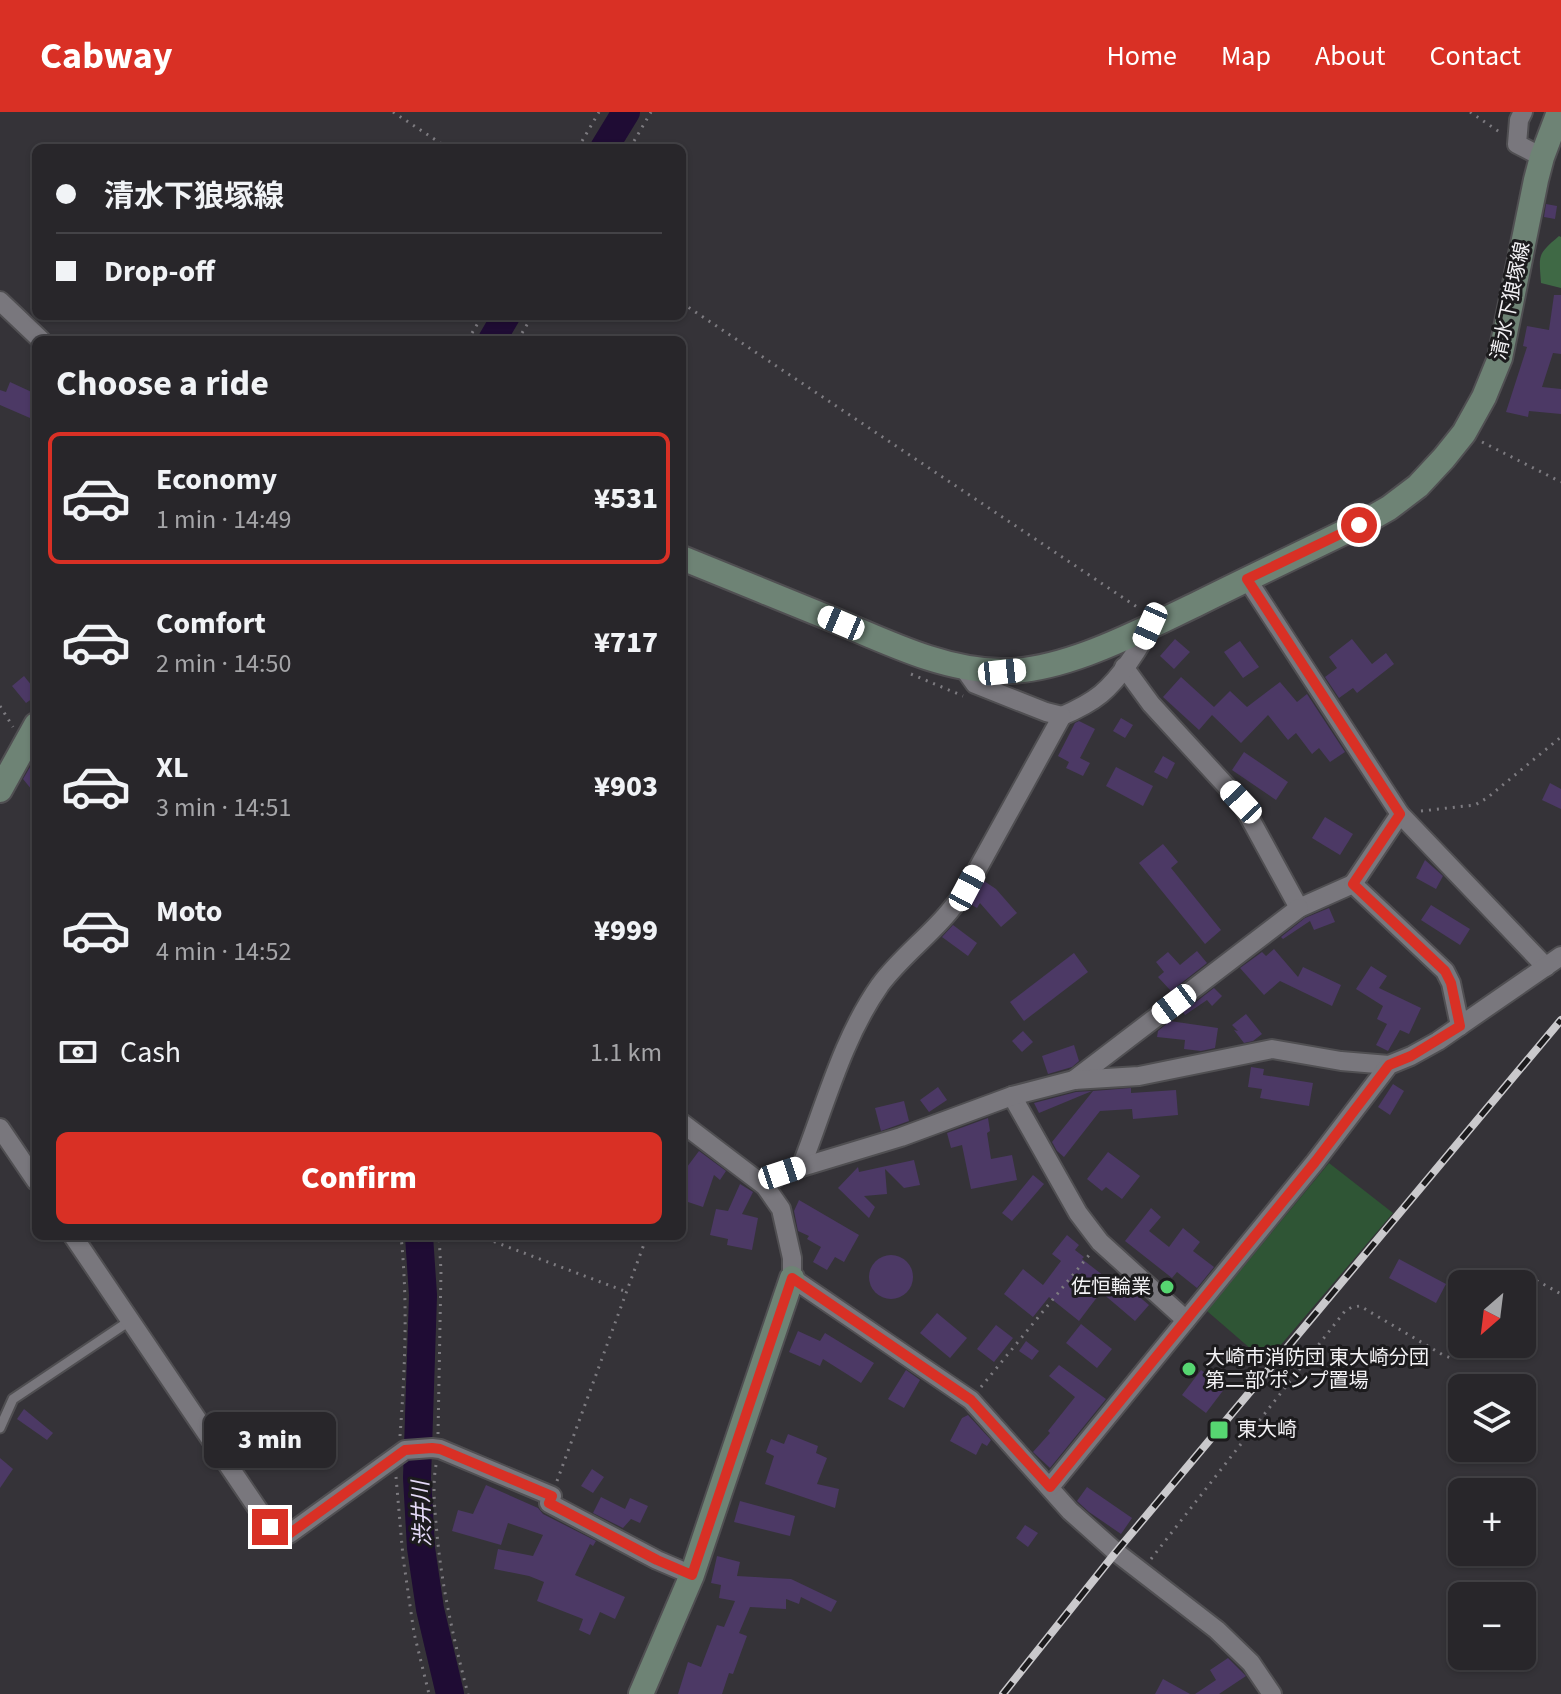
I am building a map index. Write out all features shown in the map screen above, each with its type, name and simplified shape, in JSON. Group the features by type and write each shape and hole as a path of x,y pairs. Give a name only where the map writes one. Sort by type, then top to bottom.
{"main road":[{"name":"清水下狼塚線","path":"686,560 920,656 963,667 1002,672 1034,668 1090,651 1150,626 1359,525 1418,486 1464,433 1484,397 1500,358 1542,157 1559,112"},
{"path":"0,790 32,732"},
{"path":"641,1694 692,1575 792,1278"}],"street":[{"path":"1523,112 1519,120 1517,144 1542,157"},
{"path":"0,301 37,336"},
{"path":"765,1186 782,1173 901,1137 1012,1096 1074,1080 1139,1076 1272,1049 1341,1061 1389,1065 1411,1056 1460,1026 1553,961 1400,814 1247,579"},
{"path":"801,1167 844,1052 879,986 949,913 967,888 1062,716 1103,693 1141,646 1150,626"},
{"path":"963,667 975,684 1062,716"},
{"path":"1124,667 1151,704 1241,802 1299,908"},
{"path":"1074,1080 1299,908 1353,884 1400,814"},
{"path":"1353,884 1445,971 1451,983 1460,1026"},
{"path":"1050,1487 1315,1162 1389,1065"},
{"path":"1012,1096 1078,1213 1100,1242 1186,1320"},
{"path":"686,1126 765,1186 781,1209 792,1258 792,1278 971,1400 1070,1511 1116,1552 1217,1630 1251,1663 1272,1694"},
{"path":"0,1128 32,1175"},
{"path":"76,1240 270,1527 280,1533 289,1534 397,1456 432,1448 552,1496 549,1503 692,1575"}],"lane":[{"path":"0,1428 13,1399 131,1320"}],"path":[{"path":"393,112 442,144"},
{"path":"580,144 599,112"},
{"path":"632,144 651,112"},
{"path":"1470,112 1517,144"},
{"path":"686,306 1140,607 1150,626"},
{"path":"1464,433 1561,482"},
{"path":"1400,814 1475,805 1561,737"},
{"path":"401,1240 406,1282 406,1353 396,1475 414,1633 429,1694"},
{"path":"490,1240 627,1292"},
{"path":"552,1496 646,1240"},
{"path":"971,1400 1100,1242"},
{"path":"1536,1280 1561,1294"},
{"path":"1142,1572 1345,1311 1360,1306 1448,1357"}],"green space":[{"path":"1559,236 1561,288 1541,283 1540,266 1543,252"},
{"path":"1329,1163 1393,1213 1274,1353 1268,1350 1259,1356 1207,1311"}],"building":[{"path":"1546,204 1557,206 1555,219 1544,217"},
{"path":"1554,295 1561,295 1561,354 1553,353 1542,387 1561,389 1561,414 1529,411 1528,417 1506,412 1527,347 1523,346 1527,326 1549,330"},
{"path":"10,382 32,392 30,418 0,405 0,390 6,392"},
{"path":"1175,639 1190,652 1174,669 1160,656"},
{"path":"1352,639 1372,664 1386,653 1394,664 1357,693 1353,688 1339,698 1325,677 1337,668 1329,657"},
{"path":"1240,641 1259,667 1243,678 1224,652"},
{"path":"24,676 32,686 32,699 26,703 12,686"},
{"path":"1181,677 1214,707 1230,691 1247,707 1280,682 1297,702 1307,694 1345,752 1330,762 1319,748 1312,754 1296,733 1288,740 1268,715 1241,743 1212,715 1199,730 1163,697"},
{"path":"1121,718 1133,725 1125,738 1113,731"},
{"path":"1079,721 1095,729 1080,758 1090,763 1083,776 1066,768 1069,762 1058,756 1075,723"},
{"path":"1244,752 1288,782 1276,800 1232,770"},
{"path":"1163,756 1175,763 1167,779 1154,772"},
{"path":"32,764 32,790 23,779"},
{"path":"1116,767 1153,786 1143,806 1106,786"},
{"path":"1550,783 1561,789 1561,809 1542,800"},
{"path":"1325,817 1353,834 1340,855 1312,838"},
{"path":"1163,844 1178,862 1171,868 1221,930 1205,944 1139,863"},
{"path":"1425,860 1443,876 1436,889 1416,878"},
{"path":"984,881 996,889 1017,913 1001,927 980,903 977,908 970,904"},
{"path":"1431,905 1470,929 1460,945 1421,920"},
{"path":"1329,908 1335,922 1314,930 1310,921 1283,939 1281,937 1305,918"},
{"path":"953,925 977,943 968,956 942,937"},
{"path":"1274,949 1298,977 1303,967 1341,985 1332,1006 1280,981 1264,995 1240,968 1262,952 1266,956"},
{"path":"1197,951 1207,963 1171,991 1158,977 1164,972 1156,962 1168,952 1180,965"},
{"path":"1074,953 1088,972 1024,1021 1010,1002"},
{"path":"1371,966 1387,976 1379,988 1421,1008 1409,1034 1400,1030 1388,1051 1376,1045 1387,1024 1377,1019 1383,1006 1356,989"},
{"path":"1214,988 1222,996 1212,1006 1207,1000 1185,1015 1183,1012"},
{"path":"1246,1014 1262,1034 1244,1043 1232,1025"},
{"path":"1170,1021 1218,1028 1215,1048 1201,1051 1184,1049 1185,1040 1157,1037 1158,1031"},
{"path":"1023,1031 1033,1042 1022,1052 1012,1041"},
{"path":"1074,1045 1079,1061 1072,1067 1048,1074 1042,1056"},
{"path":"1251,1067 1264,1069 1263,1075 1313,1083 1309,1106 1260,1098 1262,1089 1248,1087"},
{"path":"1393,1084 1404,1091 1390,1115 1378,1107"},
{"path":"938,1087 947,1100 929,1112 920,1100"},
{"path":"1131,1088 1131,1093 1176,1090 1178,1115 1133,1119 1132,1109 1100,1111 1064,1157 1057,1151 1052,1142 1093,1091"},
{"path":"1092,1091 1039,1113 1034,1103 1076,1092"},
{"path":"904,1101 909,1121 881,1131 875,1108"},
{"path":"988,1118 991,1159 1012,1155 1017,1180 971,1189 962,1145 951,1148 947,1133"},
{"path":"699,1151 726,1171 720,1180 714,1175 703,1207 686,1201 687,1167"},
{"path":"1108,1152 1140,1176 1122,1199 1106,1187 1102,1191 1087,1179"},
{"path":"914,1160 920,1185 904,1188 885,1169 887,1194 864,1196 875,1207 869,1218 838,1188 858,1167 859,1172"},
{"path":"1033,1175 1044,1184 1012,1221 1002,1213"},
{"path":"740,1184 753,1192 742,1214 758,1218 752,1250 727,1245 728,1239 710,1235 716,1209 728,1211"},
{"path":"799,1200 859,1235 844,1262 835,1257 827,1270 813,1262 821,1247 798,1231 794,1211"},
{"path":"1151,1208 1161,1217 1149,1231 1169,1247 1183,1228 1200,1242 1193,1251 1214,1267 1197,1288 1177,1272 1172,1278 1125,1241"},
{"path":"1067,1235 1079,1245 1075,1250 1084,1257 1082,1259 1113,1283 1117,1278 1149,1305 1135,1321 1101,1292 1079,1321 1049,1297 1033,1317 1004,1294 1023,1269 1043,1285 1061,1261 1052,1254"},
{"path":"891,1255 907,1261 913,1277 907,1293 891,1299 875,1293 869,1277 875,1261"},
{"path":"1399,1259 1446,1284 1436,1303 1389,1278"},
{"path":"937,1313 967,1338 950,1358 920,1333"},
{"path":"1081,1324 1112,1349 1097,1368 1066,1343"},
{"path":"996,1325 1013,1338 994,1362 977,1349"},
{"path":"798,1331 820,1341 825,1333 874,1363 861,1383 823,1359 820,1366 789,1352"},
{"path":"1026,1341 1039,1351 1032,1360 1019,1351"},
{"path":"1059,1365 1106,1399 1050,1468 1033,1452 1075,1397 1049,1376"},
{"path":"906,1370 920,1380 904,1408 888,1399"},
{"path":"1201,1370 1225,1388 1206,1413 1182,1395"},
{"path":"24,1409 53,1433 47,1440 17,1419"},
{"path":"968,1415 991,1440 987,1446 982,1443 976,1455 950,1441 962,1418"},
{"path":"788,1434 818,1446 816,1453 827,1458 817,1484 839,1489 835,1508 765,1484 774,1456 766,1452 771,1439 784,1444"},
{"path":"0,1458 13,1469 0,1488"},
{"path":"592,1469 604,1477 593,1493 581,1486"},
{"path":"486,1485 538,1508 543,1514 596,1541 593,1546 590,1544 575,1575 625,1597 615,1619 600,1612 590,1635 579,1630 583,1619 537,1601 544,1582 494,1569 498,1549 533,1556 543,1535 508,1523 501,1545 452,1531 458,1510 473,1514"},
{"path":"1087,1487 1132,1518 1121,1534 1077,1501"},
{"path":"601,1497 625,1509 630,1498 648,1506 640,1523 631,1519 623,1528 593,1513"},
{"path":"740,1501 795,1516 790,1536 734,1522"},
{"path":"1025,1525 1038,1533 1028,1547 1016,1538"},
{"path":"717,1556 740,1562 737,1576 791,1579 837,1601 831,1612 801,1597 799,1604 786,1599 786,1609 750,1607 739,1633 747,1636 722,1694 678,1694 688,1662 701,1667 717,1625 724,1627 735,1601 719,1598 721,1585 711,1583"},
{"path":"1228,1658 1246,1676 1219,1694 1195,1694 1216,1680 1210,1670"},
{"path":"1163,1679 1190,1694 1155,1694"}],"waterway":[{"name":"渋井川","path":"606,144 626,112"},
{"name":"渋井川","path":"494,336 504,320"},
{"name":"渋井川","path":"419,1240 423,1295 417,1478 421,1548 430,1609 450,1694"}],"railway":[{"path":"1003,1694 1116,1552 1561,1020"}],"place":[{"name":"佐恒輪業","path":"1167,1287"},
{"name":"大崎市消防団 東大崎分団 第二部 ポンプ置場","path":"1189,1369"},
{"name":"東大崎","path":"1219,1430"}],"route":[{"path":"270,1527 289,1534 405,1450 432,1448 552,1496 549,1503 692,1575 792,1278 971,1400 1050,1487 1315,1162 1389,1065 1411,1056 1460,1026 1451,983 1445,971 1353,884 1400,814 1247,579 1359,525"}]}
